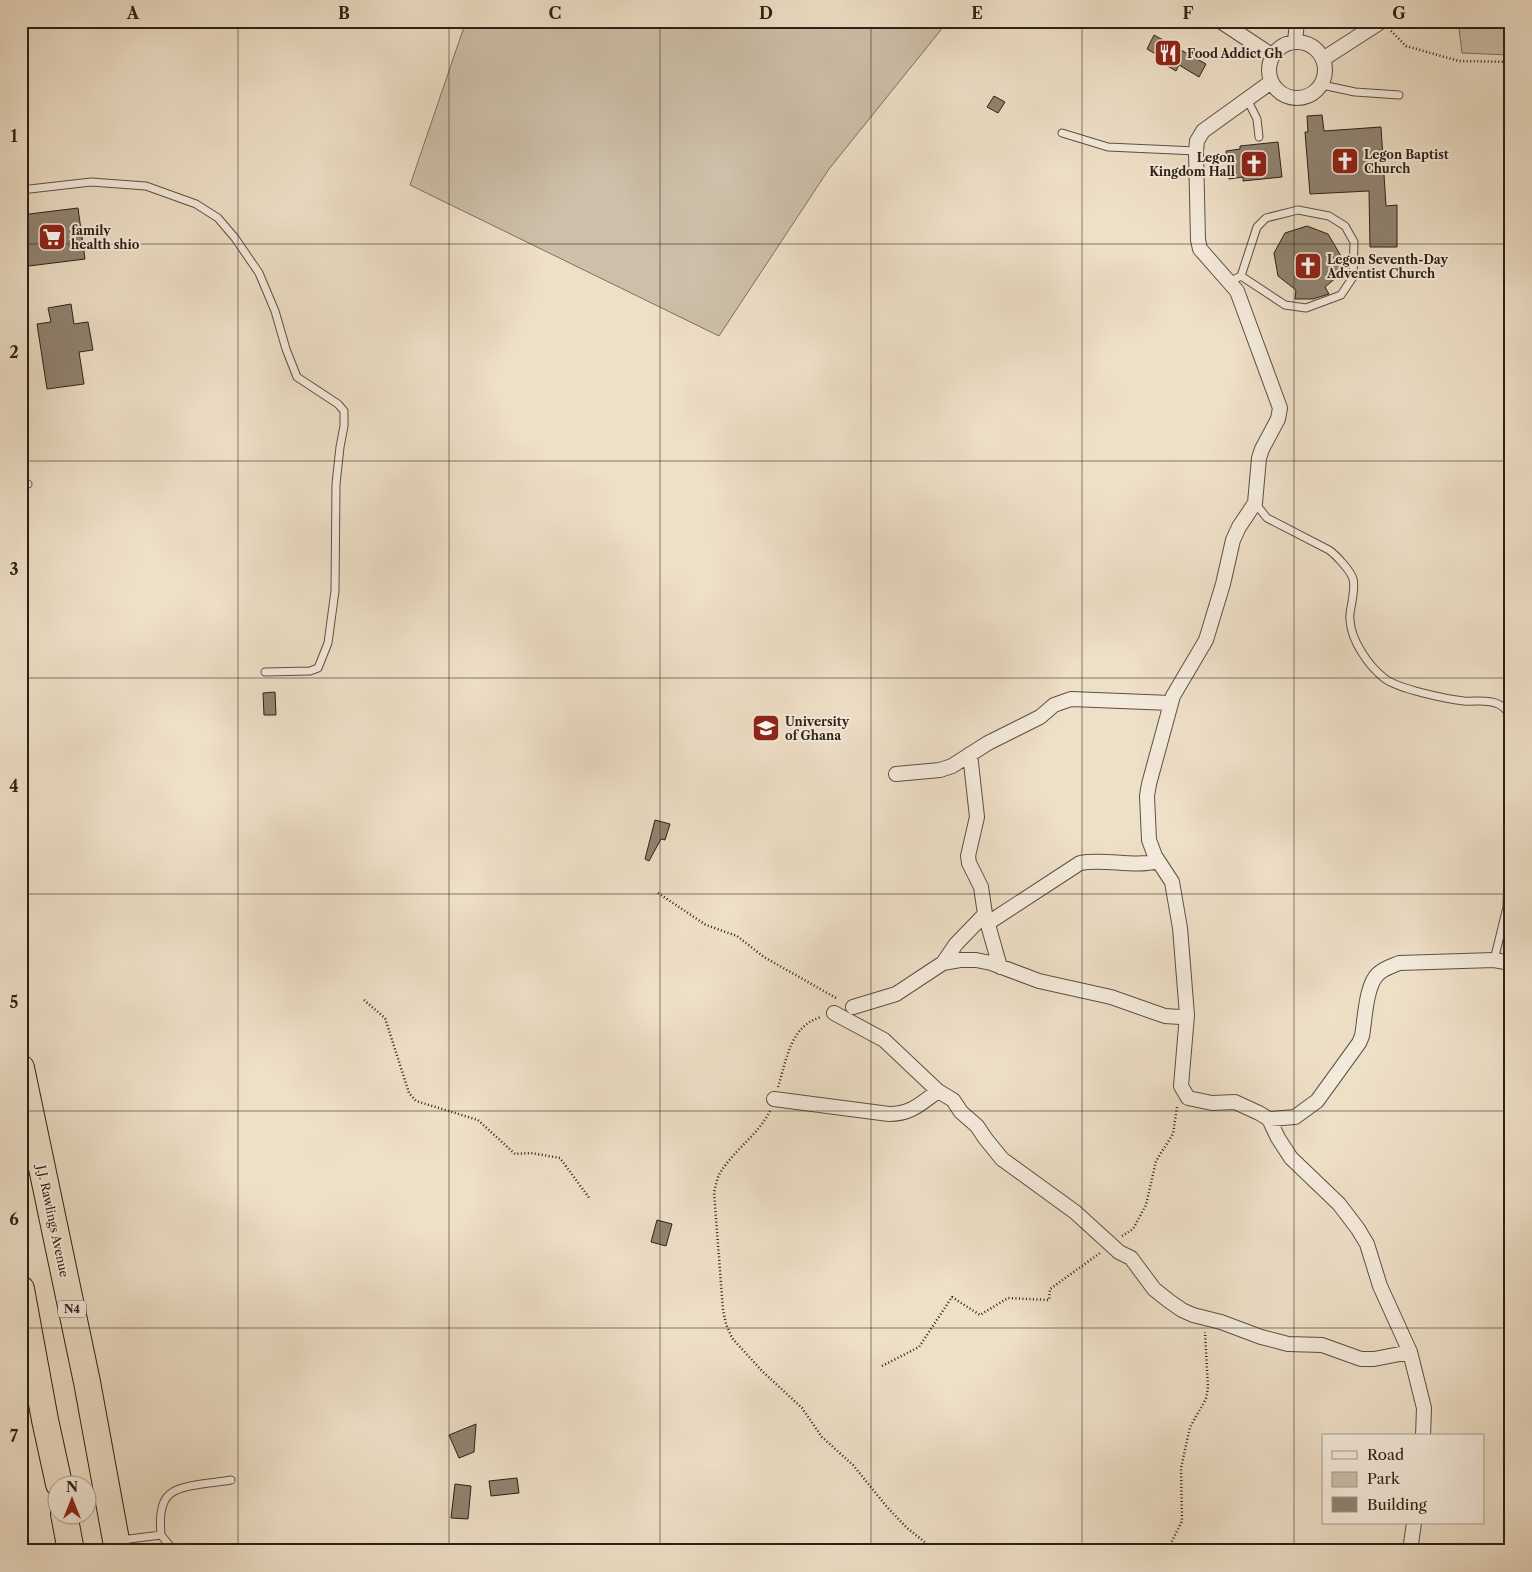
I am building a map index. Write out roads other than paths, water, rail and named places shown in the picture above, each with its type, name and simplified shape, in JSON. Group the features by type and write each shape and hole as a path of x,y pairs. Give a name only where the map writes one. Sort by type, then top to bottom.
{"highway":[{"name":"J.J. Rawlings Avenue","path":"21,1068 87,1382 117,1546"},
{"path":"21,1289 56,1474"},
{"path":"66,1524 71,1551"}],"street":[{"path":"1220,21 1273,56"},
{"path":"1295,42 1297,21"},
{"path":"1324,59 1382,21"},
{"path":"1295,42 1312,46 1324,59 1326,68 1322,85 1316,92 1300,99 1283,95 1271,82 1269,73 1273,56 1278,49 1295,42"},
{"path":"1271,82 1203,131 1197,141 1196,151 1198,240 1200,249 1205,256 1235,279 1236,291 1280,408 1278,419 1259,458 1255,503 1233,540 1223,584 1206,640 1178,686 1171,702 1148,796 1148,840 1158,861 1169,875 1175,890 1187,1015 1181,1086 1188,1098 1212,1103 1235,1102 1269,1119 1295,1117 1322,1096 1359,1043 1362,1036 1371,984 1377,974 1385,968 1399,963 1494,960 1511,963"},
{"path":"896,774 940,770 952,766 994,740 1035,720 1054,705 1070,699 1171,702"},
{"path":"970,754 977,817 968,856 969,863 981,887 986,919 1000,966"},
{"path":"853,1007 896,994 943,963 956,944 986,919 1021,900 1080,863 1148,864 1158,861"},
{"path":"943,963 976,960 1000,966 1039,981 1111,997 1165,1016 1180,1017 1187,1015"},
{"path":"834,1013 884,1040 938,1091 953,1100 961,1112 977,1126 1002,1159 1075,1212 1119,1252 1131,1258 1150,1284 1161,1295 1182,1310 1221,1322 1261,1338 1288,1344 1322,1345 1360,1358 1374,1359 1410,1352"},
{"path":"774,1099 901,1114 911,1111 938,1091"},
{"path":"1269,1119 1291,1158 1339,1204 1367,1244 1380,1286 1410,1352 1424,1408 1422,1434"},
{"path":"1410,1551 1414,1524"}],"lane":[{"path":"1322,85 1355,92 1399,95"},
{"path":"1247,99 1257,119 1259,137"},
{"path":"1062,133 1108,147 1196,151"},
{"path":"21,190 91,182 146,186 196,204 218,218 235,238 259,273 275,310 297,377 338,404 344,412 344,426 336,484 335,591 328,643 318,668 310,671 265,672"},
{"path":"1298,210 1329,216 1345,226 1354,242 1353,277 1341,295 1306,308 1285,305 1235,279 1257,226 1266,218 1298,210"},
{"path":"1255,503 1267,518 1335,554 1352,576 1354,587 1350,620 1352,631 1357,643 1372,666 1384,678 1395,685 1412,690 1465,701 1500,704 1508,711 1511,718"},
{"path":"1494,960 1507,907 1508,875 1511,867"},
{"path":"174,1551 161,1535 161,1513 164,1502 170,1494 182,1488 231,1480"},
{"path":"117,1546 161,1535"}],"place":[{"name":"Food Addict Gh","path":"1168,53"},
{"name":"Legon Baptist Church","path":"1345,161"},
{"name":"Legon Kingdom Hall","path":"1254,164"},
{"name":"family health shio","path":"52,237"},
{"name":"Legon Seventh-Day Adventist Church","path":"1308,266"},
{"name":"University of Ghana","path":"766,728"}]}
